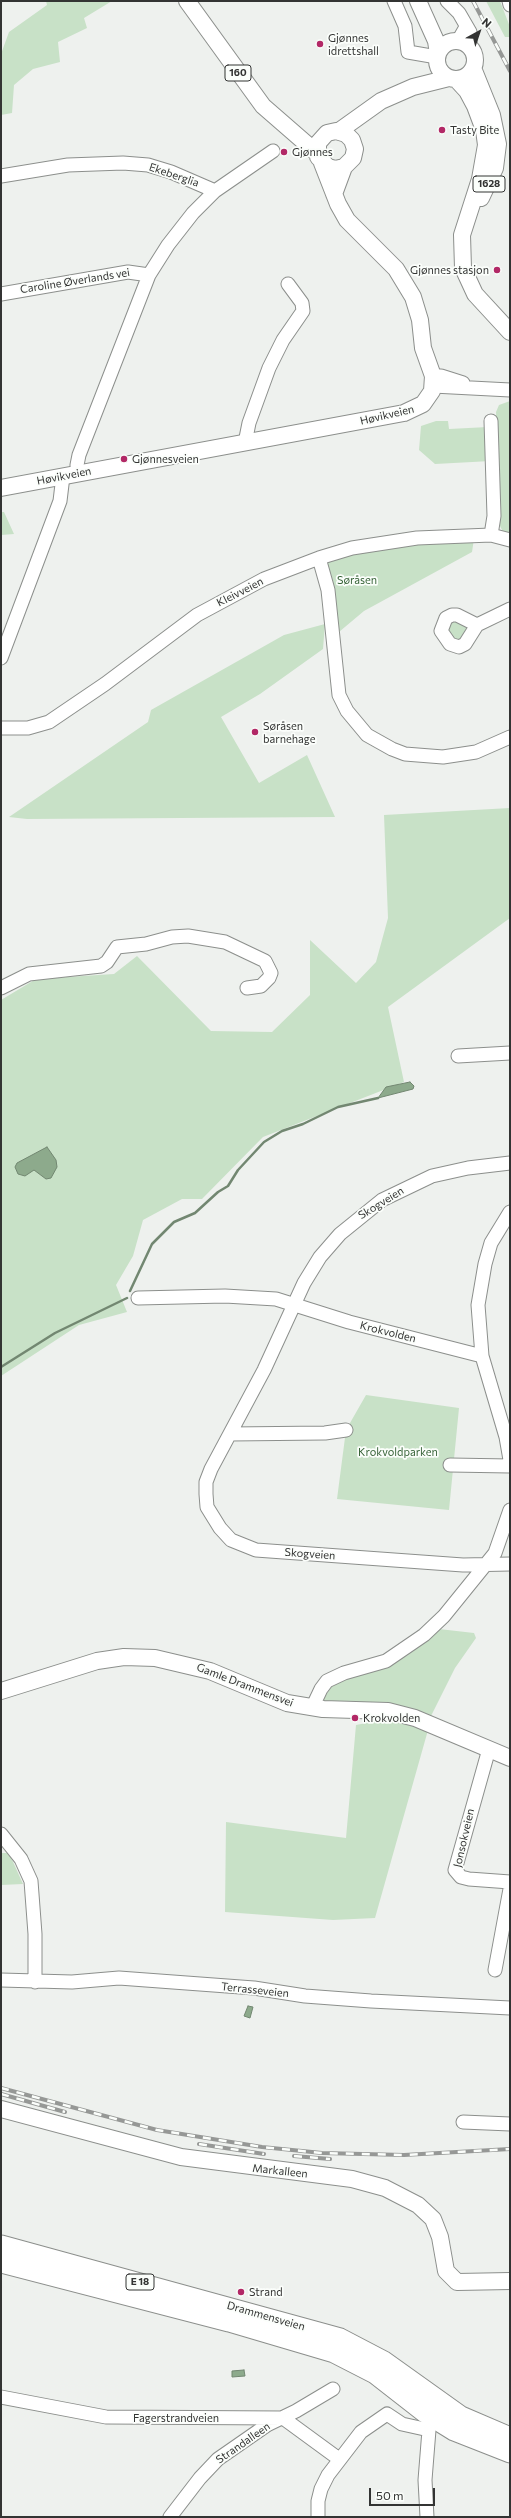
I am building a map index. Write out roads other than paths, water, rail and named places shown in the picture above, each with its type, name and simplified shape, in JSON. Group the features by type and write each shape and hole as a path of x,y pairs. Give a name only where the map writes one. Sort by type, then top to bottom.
{"highway":[{"name":"Drammensveien","path":"1,2246 340,2338 378,2357 461,2416 510,2437"},
{"name":"Drammensveien","path":"1,2263 229,2322 334,2353 375,2374 454,2431 510,2453"}],"main road":[{"name":"160","path":"187,3 263,106 320,158"},
{"name":"1628","path":"420,3 436,41 439,70 467,91 475,106 484,130 486,145 480,179 468,219"},
{"name":"1628","path":"420,3 440,31 460,43 475,56 474,68 492,115 498,144 496,168 492,179 468,219"},
{"path":"413,87 428,76 445,44 460,43"},
{"path":"433,381 423,348 420,320 415,304 396,270 347,220 334,194 320,158 318,143 381,101 413,87 466,77 474,68"},
{"path":"334,194 344,166 354,156 352,140 360,116"},
{"path":"292,131 346,134 352,140"},
{"path":"320,158 332,168 344,166"},
{"path":"468,219 461,246 467,279 482,303 510,332"},
{"name":"Høvikveien","path":"1,488 415,410 428,398 433,381"},
{"name":"Gamle Drammensvei","path":"1,1691 82,1665 109,1659 140,1657 170,1660 197,1667 276,1699 312,1708 374,1710 402,1714 430,1723 510,1758"},
{"name":"Markalleen","path":"1,2109 181,2157 352,2179 375,2185 410,2200 428,2214 439,2231 446,2271 457,2282 510,2281"}],"street":[{"path":"394,1 405,26 408,52 437,57"},
{"path":"447,1 459,13 470,32 460,43"},
{"path":"509,1 510,5"},
{"path":"215,191 274,151"},
{"name":"Ekeberglia","path":"1,176 68,165 123,163 148,165 171,172 215,191 194,213 168,245 149,275"},
{"name":"Caroline Øverlands vei","path":"1,294 128,272 149,275"},
{"path":"1,658 57,509 77,473 84,445 106,382 149,275"},
{"path":"245,443 249,423 269,368 283,340 303,311 302,303 288,284"},
{"path":"433,381 441,376 474,387 510,390"},
{"path":"491,421 494,516 491,535"},
{"name":"Kleivveien","path":"1,728 28,728 49,722 105,684 197,615 264,579 319,558 352,548 388,541 452,535 491,535 510,540"},
{"path":"319,558 328,590 339,695 347,711 368,735 392,749 405,754 443,757 476,752 510,737"},
{"path":"477,625 510,609"},
{"path":"1,988 29,974 101,966 107,962 117,947 146,944 172,937 188,936 225,942 265,961 271,973 269,978 261,986 247,988"},
{"path":"458,1056 510,1053"},
{"name":"Skogveien","path":"510,1163 468,1168 432,1176 382,1200 345,1229 320,1257 294,1305 264,1370 211,1469 206,1482 207,1507 220,1528 231,1540 241,1546 283,1552 463,1565 510,1564"},
{"path":"510,1212 491,1243 482,1276 478,1305 482,1356 490,1389 508,1436 510,1460"},
{"path":"138,1298 225,1296 276,1299 294,1305"},
{"name":"Krokvolden","path":"294,1305 349,1322 482,1356"},
{"path":"230,1434 325,1433 346,1430"},
{"path":"450,1465 510,1466"},
{"path":"312,1708 321,1689 327,1681 344,1673 386,1660 424,1635 444,1616 488,1564 501,1542 510,1510"},
{"name":"Jonsokveien","path":"489,1750 455,1870 461,1877 469,1879 510,1882"},
{"path":"1,1834 21,1858 30,1881 35,1934 35,1982"},
{"path":"494,1970 510,1889"},
{"name":"Terrasseveien","path":"1,1980 35,1982 119,1978 254,1988 305,1996 510,2008"},
{"path":"463,2122 510,2124"},
{"name":"Strandalleen","path":"170,2517 200,2478 218,2459 267,2424 282,2418 333,2389"},
{"name":"Fagerstrandveien","path":"1,2397 106,2417 282,2418"},
{"path":"318,2517 320,2489 339,2459 361,2432 387,2414 402,2424 429,2430 425,2480 427,2517"},
{"path":"282,2418 339,2459"}],"waterway":[{"path":"130,1291 152,1244 174,1222 195,1213 218,1192 228,1186 238,1170 264,1142 282,1131 303,1124 338,1107 378,1098"},
{"path":"1,1367 55,1333 127,1298"}],"railway":[{"path":"473,1 510,71"},
{"path":"1,2088 157,2130 262,2147 322,2153 404,2155 510,2149"},
{"path":"1,2094 65,2112"},
{"path":"199,2144 264,2154"},
{"path":"294,2156 330,2159"}],"place":[{"name":"Gjønnes idrettshall","path":"320,44"},
{"name":"Tasty Bite","path":"442,130"},
{"name":"Gjønnes","path":"284,152"},
{"name":"Gjønnes stasjon","path":"497,270"},
{"name":"Gjønnesveien","path":"124,459"},
{"name":"Søråsen barnehage","path":"255,732"},
{"name":"Krokvolden","path":"355,1718"},
{"name":"Strand","path":"241,2292"}],"park label":[{"name":"Søråsen","path":"357,580"},
{"name":"Krokvoldparken","path":"398,1452"}]}
